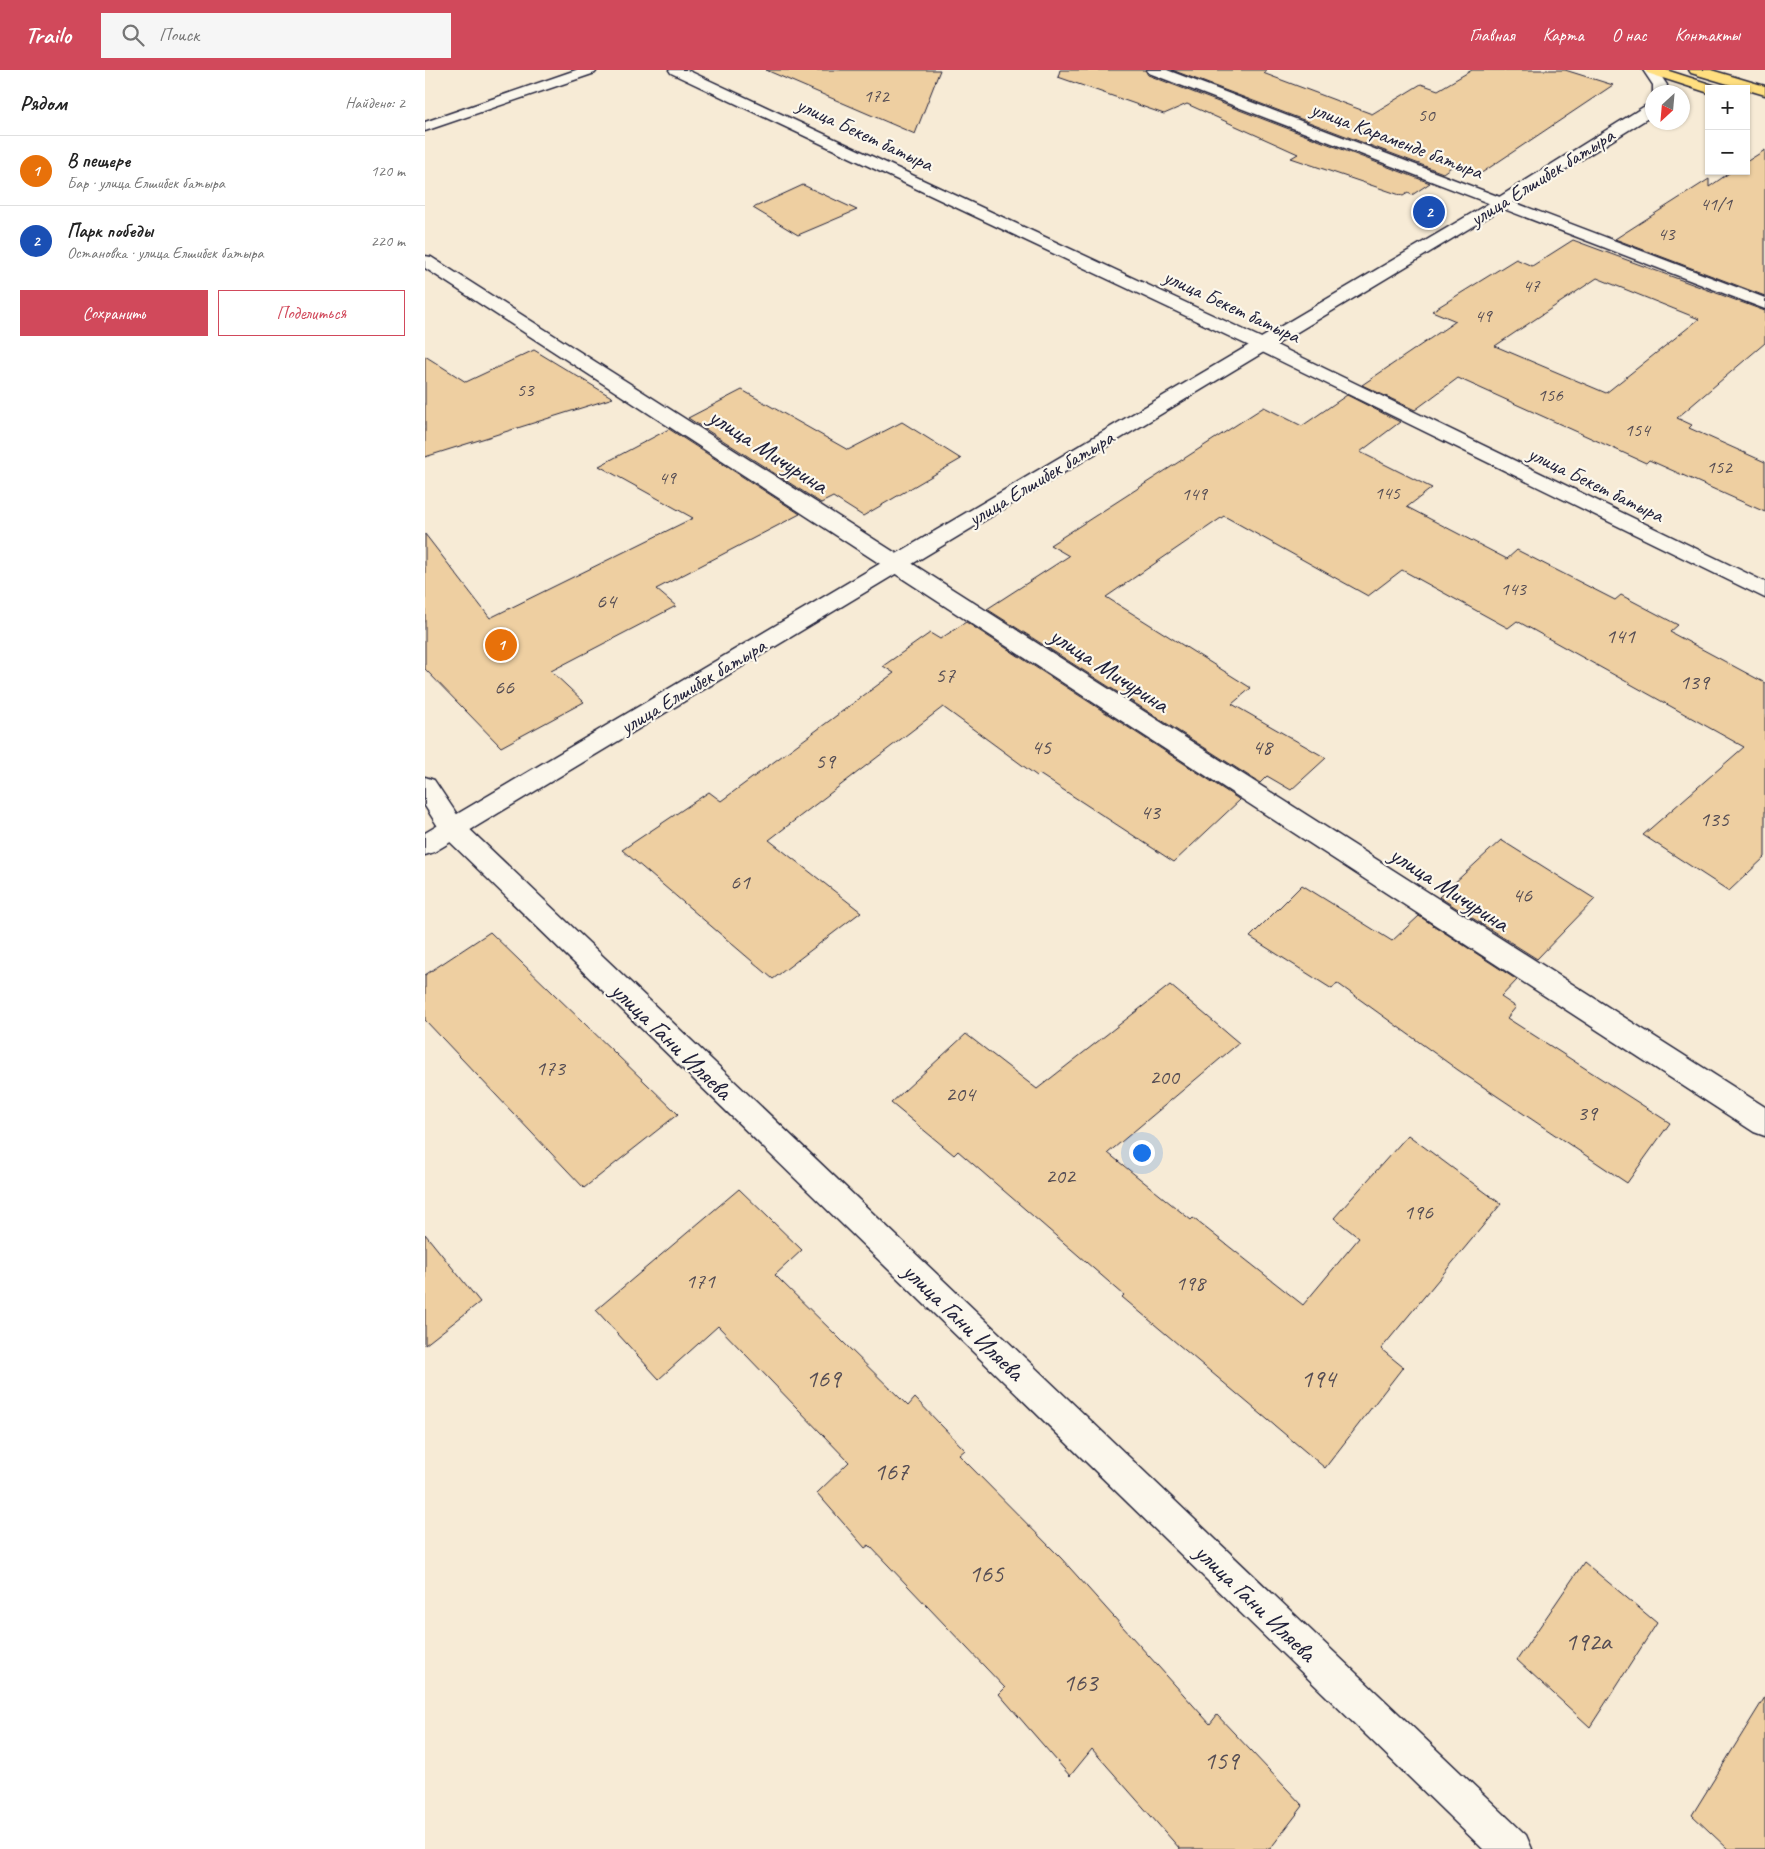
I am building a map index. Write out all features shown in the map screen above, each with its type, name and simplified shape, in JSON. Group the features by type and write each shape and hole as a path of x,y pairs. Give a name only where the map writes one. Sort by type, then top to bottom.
{"main road":[{"path":"1651,70 1705,87"},
{"path":"1696,70 1765,92"},
{"path":"1750,101 1765,106"}],"street":[{"path":"425,127 590,70"},
{"name":"улица Бекет батыра","path":"676,70 1264,346 1765,591"},
{"name":"улица Караменде батыра","path":"1154,70 1765,304"},
{"path":"1651,70 1660,85"},
{"name":"улица Елшибек батыра","path":"425,845 1264,346 1645,113"},
{"name":"улица Мичурина","path":"425,261 1765,1123"},
{"name":"улица Гани Иляева","path":"425,786 453,828 1512,1849"}],"building":[{"path":"766,70 940,70 915,134"},
{"path":"1060,70 1145,70 1148,75 1430,183 1412,195 1408,193 1403,196 1291,158 1298,154 1187,104 1164,114 1058,77"},
{"path":"1172,70 1267,70 1263,73 1372,114 1421,84 1438,90 1472,70 1565,70 1613,85 1480,174 1454,165 1443,173"},
{"path":"1765,150 1765,296 1615,239 1709,179 1709,187 1726,175 1750,175 1750,159"},
{"path":"803,185 857,210 798,235 753,208"},
{"path":"1573,240 1765,311 1765,343 1677,418 1692,425 1689,428 1765,462 1765,512 1649,460 1646,463 1458,378 1415,410 1362,385 1456,321 1432,311 1516,259 1532,266","holes":["1597,278 1699,319 1606,393 1495,346"]},
{"path":"534,350 613,398 425,457 425,356 466,382"},
{"path":"742,390 848,450 902,422 961,459 863,516 833,497 821,503 688,418"},
{"path":"1347,395 1400,422 1360,452 1432,488 1407,507 1507,559 1517,550 1615,600 1621,595 1678,625 1670,632 1765,683 1765,857 1729,891 1643,835 1744,747 1517,621 1508,628 1402,570 1368,596 1224,516 1106,597 1251,688 1232,704 1326,758 1291,790 1267,776 1260,783 987,609 1069,556 1050,545 1264,407 1302,426"},
{"path":"669,429 800,514 656,589 676,606 551,671 584,702 501,747 425,669 425,534 490,618 693,518 599,466"},
{"path":"966,622 1240,800 1174,862 1039,774 1037,776 943,707 769,840 861,912 773,979 622,850 709,792 721,801 894,673 883,666 930,633 940,639"},
{"path":"1501,840 1595,899 1537,959 1439,897"},
{"path":"1302,885 1392,941 1419,916 1517,980 1501,997 1516,1007 1507,1018 1670,1123 1627,1183 1458,1070 1337,983 1332,989 1250,937"},
{"path":"490,932 678,1114 584,1188 425,1020 425,975"},
{"path":"1170,985 1239,1043 1108,1153 1191,1220 1193,1218 1303,1305 1359,1238 1334,1218 1408,1135 1501,1204 1381,1349 1403,1367 1325,1468 1122,1297 1124,1295 958,1151 954,1155 891,1103 966,1034 1037,1089"},
{"path":"739,1189 802,1250 775,1275 908,1406 915,1398 965,1450 959,1455 1061,1558 1210,1724 1217,1715 1303,1806 1270,1849 1180,1849 1092,1749 1070,1776 999,1694 1005,1688 869,1545 865,1548 817,1493 849,1462 718,1326 659,1379 596,1310"},
{"path":"425,1234 480,1302 425,1345"},
{"path":"1584,1562 1657,1623 1590,1727 1517,1660"},
{"path":"1765,1697 1765,1849 1728,1849 1692,1815"}],"place":[{"name":"Парк победы","path":"1429,212"},
{"name":"В пещере","path":"501,645"}]}
